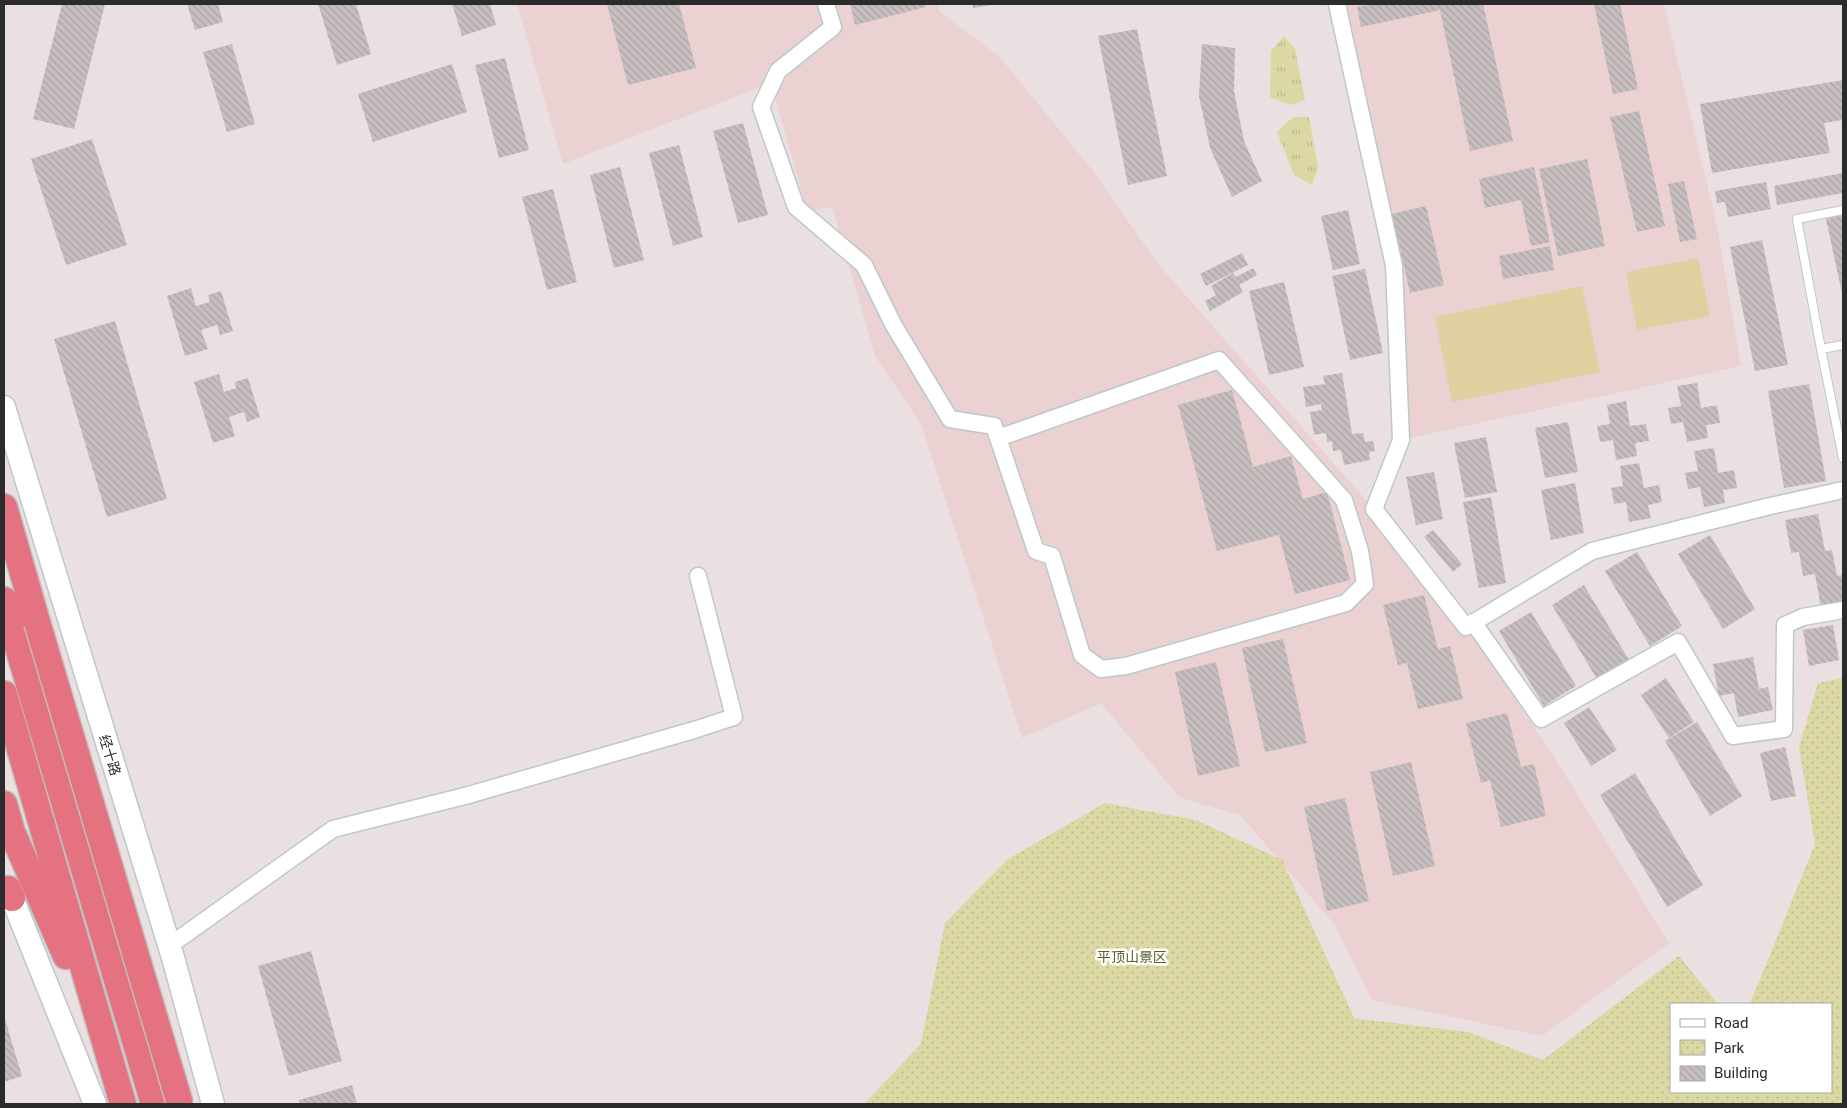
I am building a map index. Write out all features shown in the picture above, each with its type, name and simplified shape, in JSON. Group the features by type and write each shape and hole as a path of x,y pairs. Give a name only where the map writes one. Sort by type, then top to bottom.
{"highway":[{"path":"4,507 180,1104"},
{"path":"4,600 154,1104"},
{"path":"4,694 124,1104"},
{"path":"4,804 12,832 108,1052"}],"main road":[{"name":"经十路","path":"4,407 169,946 213,1104"},
{"path":"8,887 95,1104"}],"street":[{"path":"826,4 832,27 778,71 761,107 796,207 864,265 893,324 950,419 994,426 998,438 1036,550 1052,556 1082,655 1101,669 1126,666 1346,603 1365,584 1360,550 1344,500 1219,360 998,438"},
{"path":"1337,4 1394,266 1401,440 1374,509 1466,626 1592,551 1766,507 1843,490"},
{"path":"169,946 333,830 474,793 734,717 698,576"},
{"path":"1473,622 1541,720 1678,642 1733,736 1784,729 1785,625 1803,617 1843,610"}],"lane":[{"path":"1843,210 1797,219 1843,458"},
{"path":"1821,349 1843,345"}],"shaded area":[{"path":"517,4 937,4 940,12 999,56 1093,171 1159,265 1374,509 1466,627 1553,755 1669,943 1542,1036 1372,1000 1335,925 1240,815 1180,798 1101,703 1022,738 921,424 875,356 832,207 807,211 771,83 563,164"},
{"path":"1337,4 1664,4 1717,226 1741,366 1401,440 1394,266"},
{"path":"1698,258 1710,316 1637,330 1626,272"},
{"path":"1582,286 1600,372 1452,402 1435,317"}],"green space":[{"path":"1284,36 1295,49 1305,100 1290,105 1270,97 1271,51"},
{"path":"1293,117 1309,117 1318,168 1312,185 1294,175 1277,132"},
{"name":"平顶山景区","path":"1843,678 1843,1104 864,1104 921,1044 945,923 1008,859 1105,803 1196,820 1282,860 1354,1018 1468,1032 1543,1060 1679,956 1717,1003 1670,1003 1670,1093 1832,1093 1832,1003 1750,1003 1815,844 1799,747 1818,683"}],"building":[{"path":"62,4 105,4 74,129 33,119"},
{"path":"187,4 218,4 223,22 195,30"},
{"path":"318,4 356,4 371,54 337,65"},
{"path":"452,4 490,4 496,25 462,36"},
{"path":"607,4 679,4 696,68 628,85"},
{"path":"850,4 925,4 926,7 855,25"},
{"path":"972,4 991,4 991,5 973,8"},
{"path":"1372,4 1483,4 1513,141 1470,151 1440,10 1361,27 1357,7"},
{"path":"1594,4 1620,4 1638,89 1613,94"},
{"path":"1137,29 1167,176 1128,185 1098,36"},
{"path":"232,44 255,124 227,132 203,52"},
{"path":"1202,44 1235,48 1234,91 1244,141 1262,181 1232,197 1210,148 1199,96"},
{"path":"505,58 529,150 499,158 475,65"},
{"path":"452,64 467,112 373,142 358,94"},
{"path":"1843,80 1843,120 1824,123 1830,153 1712,173 1700,104"},
{"path":"1639,111 1665,226 1637,232 1610,117"},
{"path":"743,123 768,215 738,223 713,131"},
{"path":"92,139 127,245 66,265 31,159"},
{"path":"679,145 703,237 673,246 649,153"},
{"path":"1587,159 1605,246 1558,256 1539,169"},
{"path":"620,167 644,260 614,268 590,175"},
{"path":"1534,167 1550,242 1531,246 1521,200 1485,208 1479,179"},
{"path":"1843,173 1843,193 1777,205 1774,186"},
{"path":"1684,181 1697,239 1680,242 1668,184"},
{"path":"1766,182 1771,209 1728,217 1725,202 1717,203 1715,191"},
{"path":"553,189 577,282 547,290 522,197"},
{"path":"1426,206 1444,285 1410,293 1392,214"},
{"path":"1348,210 1360,264 1333,270 1321,216"},
{"path":"1843,215 1843,293 1842,293 1826,219"},
{"path":"1762,240 1788,365 1755,371 1730,247"},
{"path":"1550,246 1554,270 1503,279 1499,256"},
{"path":"1242,253 1248,265 1206,286 1200,274"},
{"path":"1253,268 1257,275 1239,285 1243,292 1210,311 1205,301 1216,295 1211,286 1233,273 1236,277"},
{"path":"1365,269 1383,353 1350,360 1332,276"},
{"path":"1284,282 1304,367 1269,375 1249,291"},
{"path":"191,288 196,306 210,302 208,295 221,291 233,331 220,335 217,325 201,330 208,349 185,356 167,296"},
{"path":"115,321 167,499 107,517 54,339"},
{"path":"1342,373 1352,434 1363,433 1365,442 1373,441 1375,451 1369,452 1370,460 1344,465 1341,450 1333,451 1332,441 1327,442 1326,433 1314,435 1310,412 1322,410 1321,404 1306,407 1303,387 1325,384 1323,376"},
{"path":"219,374 224,392 236,388 235,382 248,378 260,417 247,422 244,412 229,417 235,436 213,443 194,382"},
{"path":"1697,383 1701,408 1717,405 1720,423 1706,425 1708,438 1687,442 1683,422 1671,424 1668,408 1681,406 1677,386"},
{"path":"1809,384 1826,481 1784,488 1768,391"},
{"path":"1232,390 1253,467 1291,456 1303,499 1327,492 1350,580 1295,594 1279,535 1217,551 1178,405"},
{"path":"1626,401 1630,426 1646,424 1649,441 1635,443 1637,456 1616,460 1613,440 1600,442 1597,426 1610,424 1607,405"},
{"path":"1568,422 1578,472 1545,478 1535,428"},
{"path":"1486,437 1497,492 1465,498 1454,443"},
{"path":"1714,448 1718,473 1734,470 1737,488 1723,490 1725,503 1704,507 1700,487 1688,489 1685,473 1698,471 1694,451"},
{"path":"1639,463 1644,488 1659,485 1662,502 1648,505 1651,518 1629,522 1626,502 1614,504 1611,488 1623,486 1620,466"},
{"path":"1434,472 1443,519 1416,525 1406,477"},
{"path":"1575,483 1584,533 1551,540 1541,490"},
{"path":"1491,497 1506,583 1479,588 1463,502"},
{"path":"1818,514 1825,551 1832,550 1837,576 1843,575 1843,604 1821,608 1815,574 1803,576 1799,552 1791,553 1785,520"},
{"path":"1433,530 1462,564 1453,572 1424,537"},
{"path":"1710,535 1755,609 1723,629 1678,554"},
{"path":"1637,552 1682,626 1650,646 1605,571"},
{"path":"1584,585 1629,660 1597,679 1552,605"},
{"path":"1424,595 1438,649 1450,646 1463,699 1418,709 1407,663 1398,665 1383,605"},
{"path":"1531,612 1576,686 1544,706 1499,631"},
{"path":"1833,625 1839,660 1809,666 1803,630"},
{"path":"1283,639 1307,743 1265,752 1242,648"},
{"path":"1753,657 1759,689 1768,687 1773,710 1738,717 1734,693 1719,696 1713,664"},
{"path":"1216,662 1240,766 1198,776 1175,672"},
{"path":"1666,678 1694,722 1669,738 1641,695"},
{"path":"1589,707 1617,750 1591,766 1564,723"},
{"path":"1507,713 1521,767 1534,764 1546,816 1501,827 1490,780 1481,783 1466,723"},
{"path":"1697,722 1742,796 1710,816 1665,741"},
{"path":"1785,747 1796,796 1771,801 1760,753"},
{"path":"1411,762 1435,866 1393,876 1370,772"},
{"path":"1635,773 1703,885 1667,907 1600,795"},
{"path":"1345,798 1369,901 1327,911 1304,807"},
{"path":"311,951 342,1061 289,1076 258,966"},
{"path":"4,1016 22,1076 4,1082"},
{"path":"352,1085 357,1104 300,1104 299,1100"}]}
